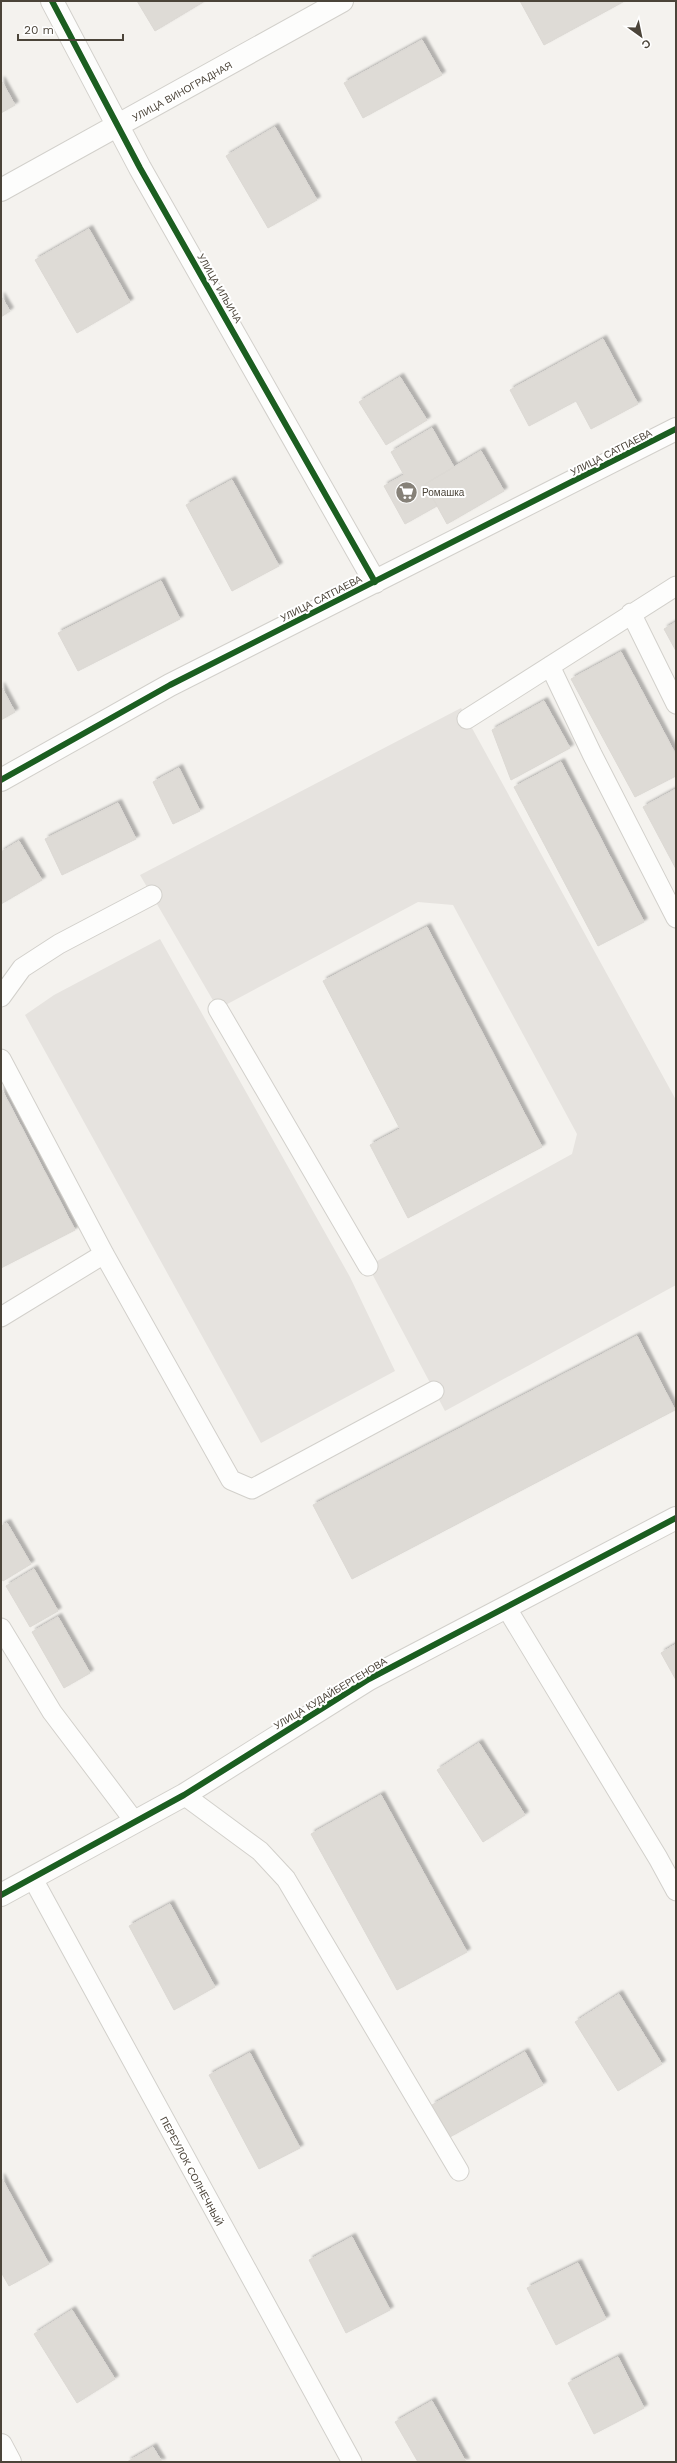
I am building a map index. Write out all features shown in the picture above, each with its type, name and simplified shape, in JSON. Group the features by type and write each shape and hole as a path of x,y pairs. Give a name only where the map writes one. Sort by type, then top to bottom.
{"street":[{"name":"УЛИЦА ИЛЬИЧА","path":"52,1 119,127 375,582"},
{"name":"УЛИЦА ВИНОГРАДНАЯ","path":"1,190 119,127 342,1"},
{"name":"УЛИЦА САТПАЕВА","path":"1,780 170,685 676,429"},
{"name":"УЛИЦА КУДАЙБЕРГЕНОВА","path":"1,1895 33,1879 184,1795 369,1679 676,1518"},
{"path":"1,2445 10,2462"}],"lane":[{"path":"467,719 631,613 676,586"},
{"path":"631,613 676,704"},
{"path":"550,666 592,754 676,918"},
{"path":"1,997 22,968 59,944 152,895"},
{"path":"218,1009 368,1266"},
{"path":"1,1059 104,1254 231,1480 252,1489 434,1391"},
{"path":"1,1317 104,1254"},
{"path":"506,1607 658,1858 676,1891"},
{"path":"1,1628 52,1712 135,1822"},
{"path":"184,1795 260,1851 286,1879 459,2172"},
{"name":"ПЕРЕУЛОК СОЛНЕЧНЫЙ","path":"33,1879 352,2462"}],"shaded area":[{"path":"461,708 676,1100 676,1285 445,1411 368,1266 572,1154 577,1134 453,905 418,902 218,1009 140,875"},
{"path":"160,939 350,1277 395,1371 261,1443 25,1015 54,995"}],"building":[{"path":"137,1 205,1 155,31"},
{"path":"520,1 623,1 623,2 544,45"},
{"path":"422,40 442,75 363,118 344,83"},
{"path":"1,80 15,105 1,113"},
{"path":"275,127 317,200 268,228 226,156"},
{"path":"89,229 130,302 77,333 35,260"},
{"path":"1,296 10,311 1,317"},
{"path":"603,339 638,404 591,429 576,401 529,426 510,390"},
{"path":"400,377 427,420 386,445 359,402"},
{"path":"432,428 454,467 425,484 437,506 405,524 384,486 404,475 391,452"},
{"path":"481,451 504,491 447,524 425,484"},
{"path":"232,480 279,566 232,591 186,505"},
{"path":"161,581 180,619 78,671 58,633"},
{"path":"676,622 676,651 664,629"},
{"path":"621,652 676,755 676,776 635,797 571,679"},
{"path":"1,686 15,712 1,720"},
{"path":"544,701 570,748 511,780 492,730"},
{"path":"561,762 644,922 598,946 514,787"},
{"path":"179,768 200,811 173,824 153,782"},
{"path":"676,789 676,869 643,807"},
{"path":"118,803 136,839 62,875 45,839"},
{"path":"19,841 42,880 1,904 1,852"},
{"path":"427,927 542,1147 408,1218 370,1145 400,1129 323,981"},
{"path":"1,1088 75,1230 1,1268"},
{"path":"637,1336 675,1410 352,1579 313,1505"},
{"path":"7,1523 31,1564 3,1581 1,1578 1,1526"},
{"path":"34,1569 58,1611 30,1627 6,1586"},
{"path":"58,1617 90,1673 64,1688 32,1632"},
{"path":"676,1644 676,1680 661,1653"},
{"path":"479,1743 525,1815 483,1842 437,1770"},
{"path":"381,1795 467,1952 397,1990 311,1834"},
{"path":"170,1904 215,1987 174,2010 129,1926"},
{"path":"619,1994 662,2064 618,2091 575,2022"},
{"path":"525,2052 543,2085 450,2137 432,2105"},
{"path":"250,2053 300,2148 259,2169 209,2075"},
{"path":"1,2177 49,2264 9,2286 1,2272"},
{"path":"352,2237 390,2310 346,2333 309,2260"},
{"path":"578,2263 606,2319 556,2345 527,2288"},
{"path":"72,2310 115,2379 77,2403 34,2334"},
{"path":"618,2357 644,2408 594,2434 568,2383"},
{"path":"432,2401 466,2462 418,2462 395,2422"},
{"path":"153,2447 162,2462 127,2462"}],"cycle path":[{"path":"52,1 140,168 375,582"},
{"path":"1,780 170,685 676,429"},
{"path":"1,1895 184,1795 369,1679 676,1518"}],"place":[{"name":"Ромашка","path":"407,492"}]}
